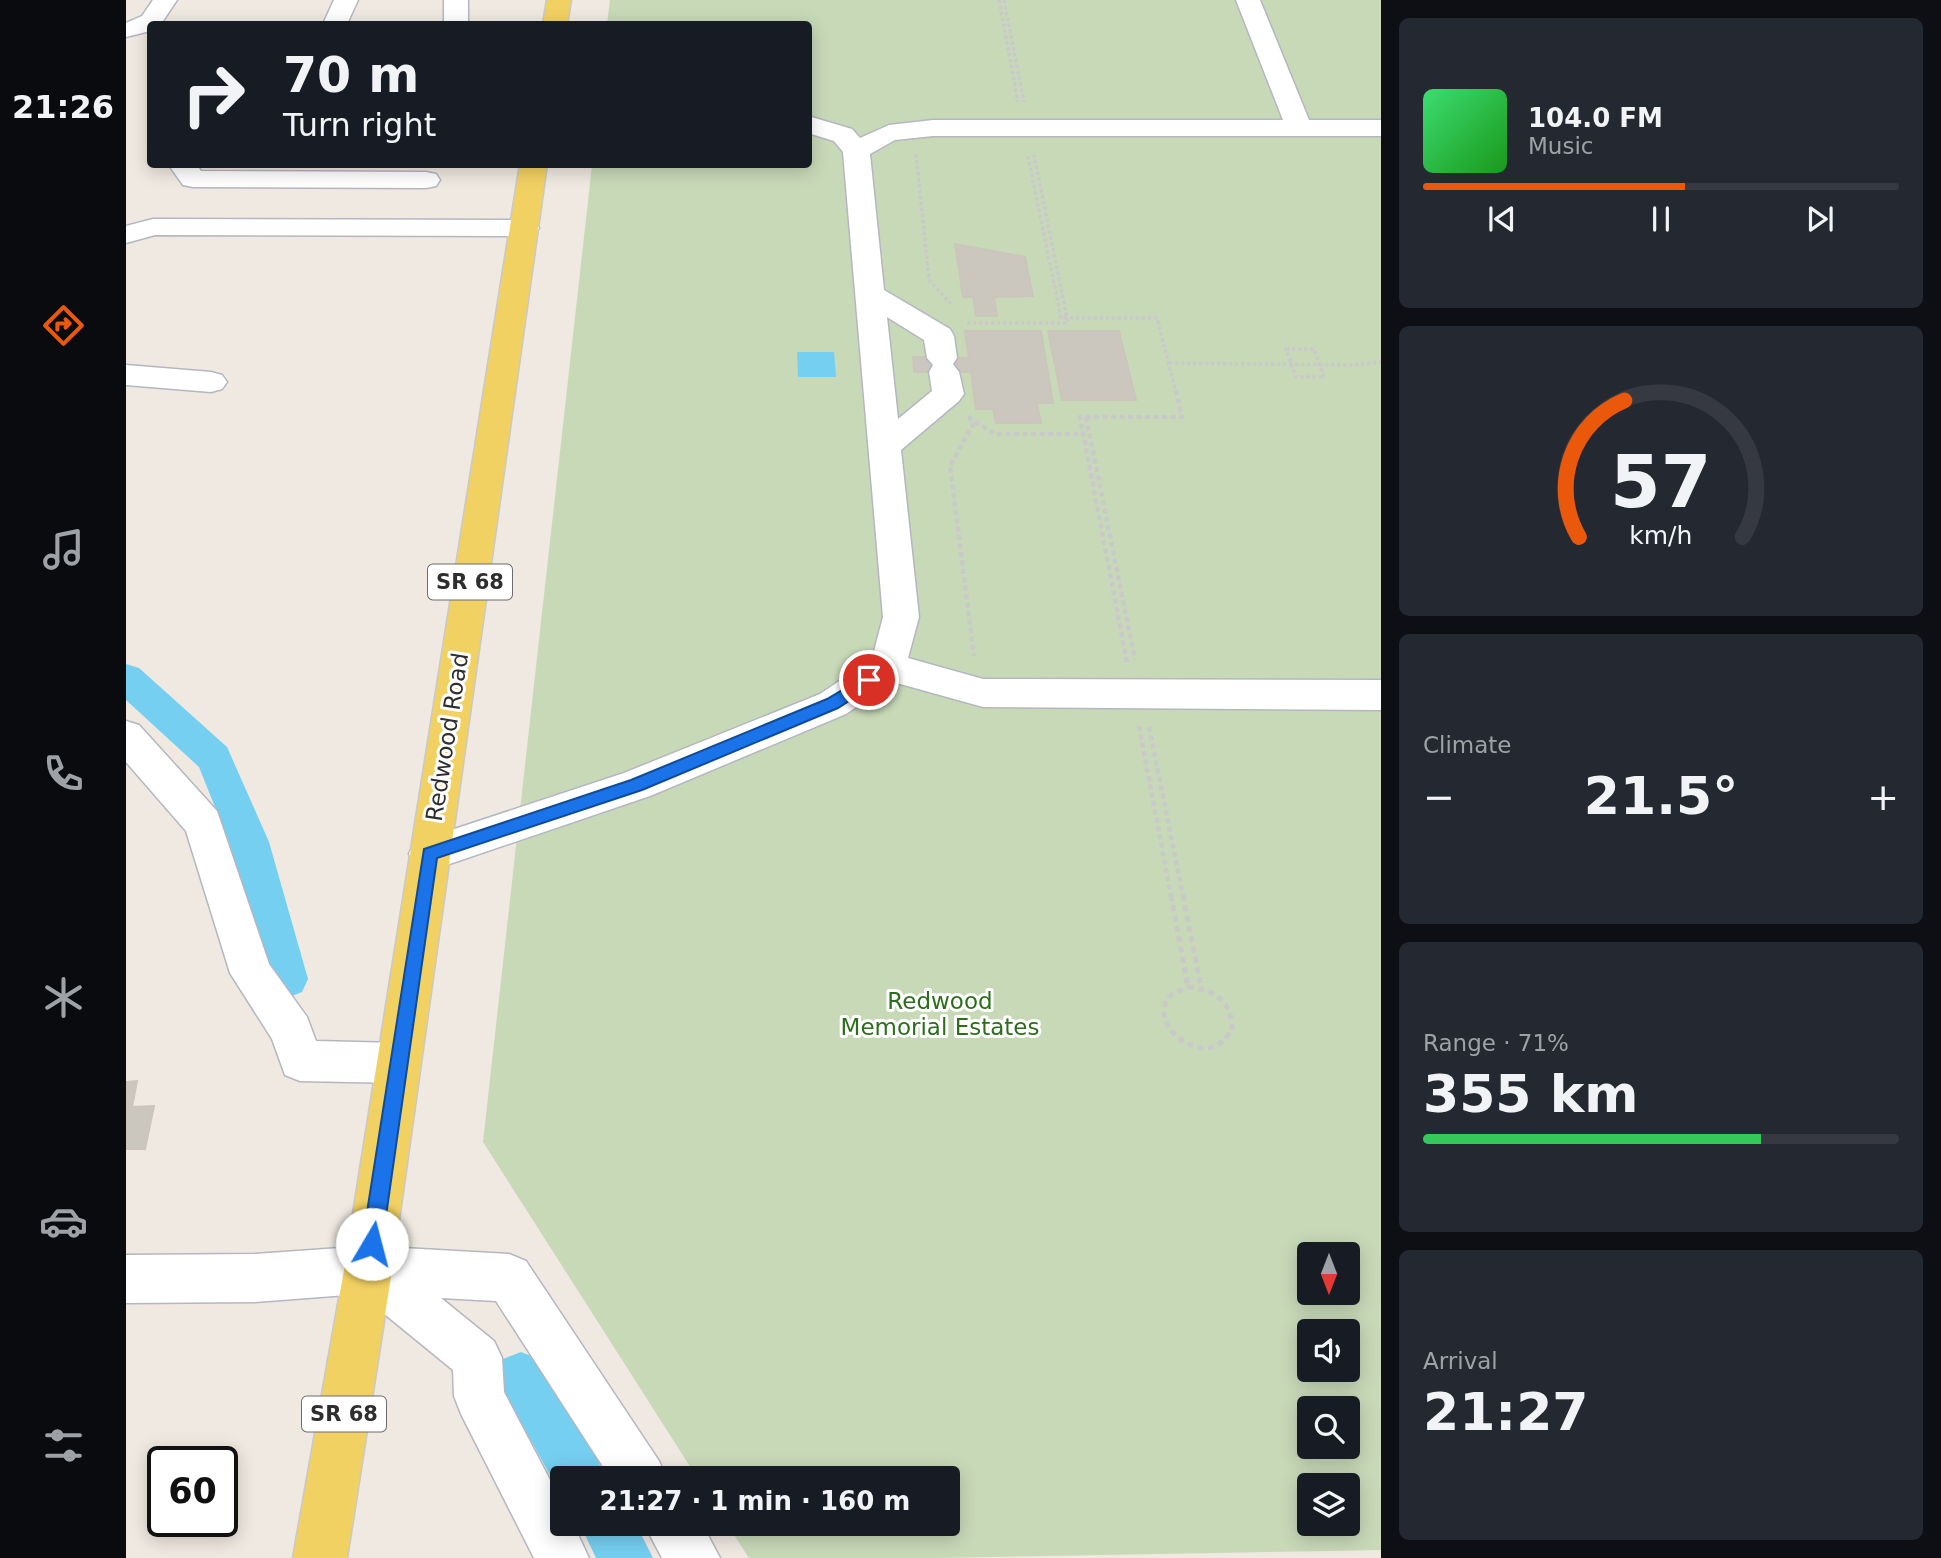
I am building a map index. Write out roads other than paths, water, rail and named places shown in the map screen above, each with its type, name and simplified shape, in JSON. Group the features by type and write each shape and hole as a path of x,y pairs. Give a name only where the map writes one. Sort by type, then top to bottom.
{"main road":[{"path":"556,21 559,0"},
{"name":"Redwood Road","path":"320,1558 368,1269 533,168"}],"street":[{"path":"149,21 158,16 165,0"},
{"path":"336,21 346,0"},
{"path":"456,0 456,21"},
{"path":"1248,0 1299,128"},
{"path":"126,30 147,22"},
{"path":"812,126 850,143 913,130 1381,128"},
{"path":"429,854 636,785 833,704 888,667 901,617 870,294 850,143"},
{"path":"184,168 193,179 426,180"},
{"path":"126,235 153,227 525,228"},
{"path":"870,294 939,336 948,394 885,446"},
{"path":"126,375 211,382"},
{"path":"888,667 979,692 1381,695"},
{"path":"126,736 203,822 251,973 292,1031 300,1061 398,1063"},
{"path":"126,1279 256,1278 368,1269 509,1278 632,1466"},
{"path":"368,1269 477,1358 479,1396 562,1558"},
{"path":"678,1536 693,1558"}],"water":[{"path":"797,352 834,352 836,377 798,377"}],"waterway":[{"path":"126,678 214,758 249,842 287,979"},
{"path":"521,1377 572,1466"},
{"path":"613,1536 626,1558"}],"park label":[{"name":"Redwood Memorial Estates","path":"940,1014"}]}
